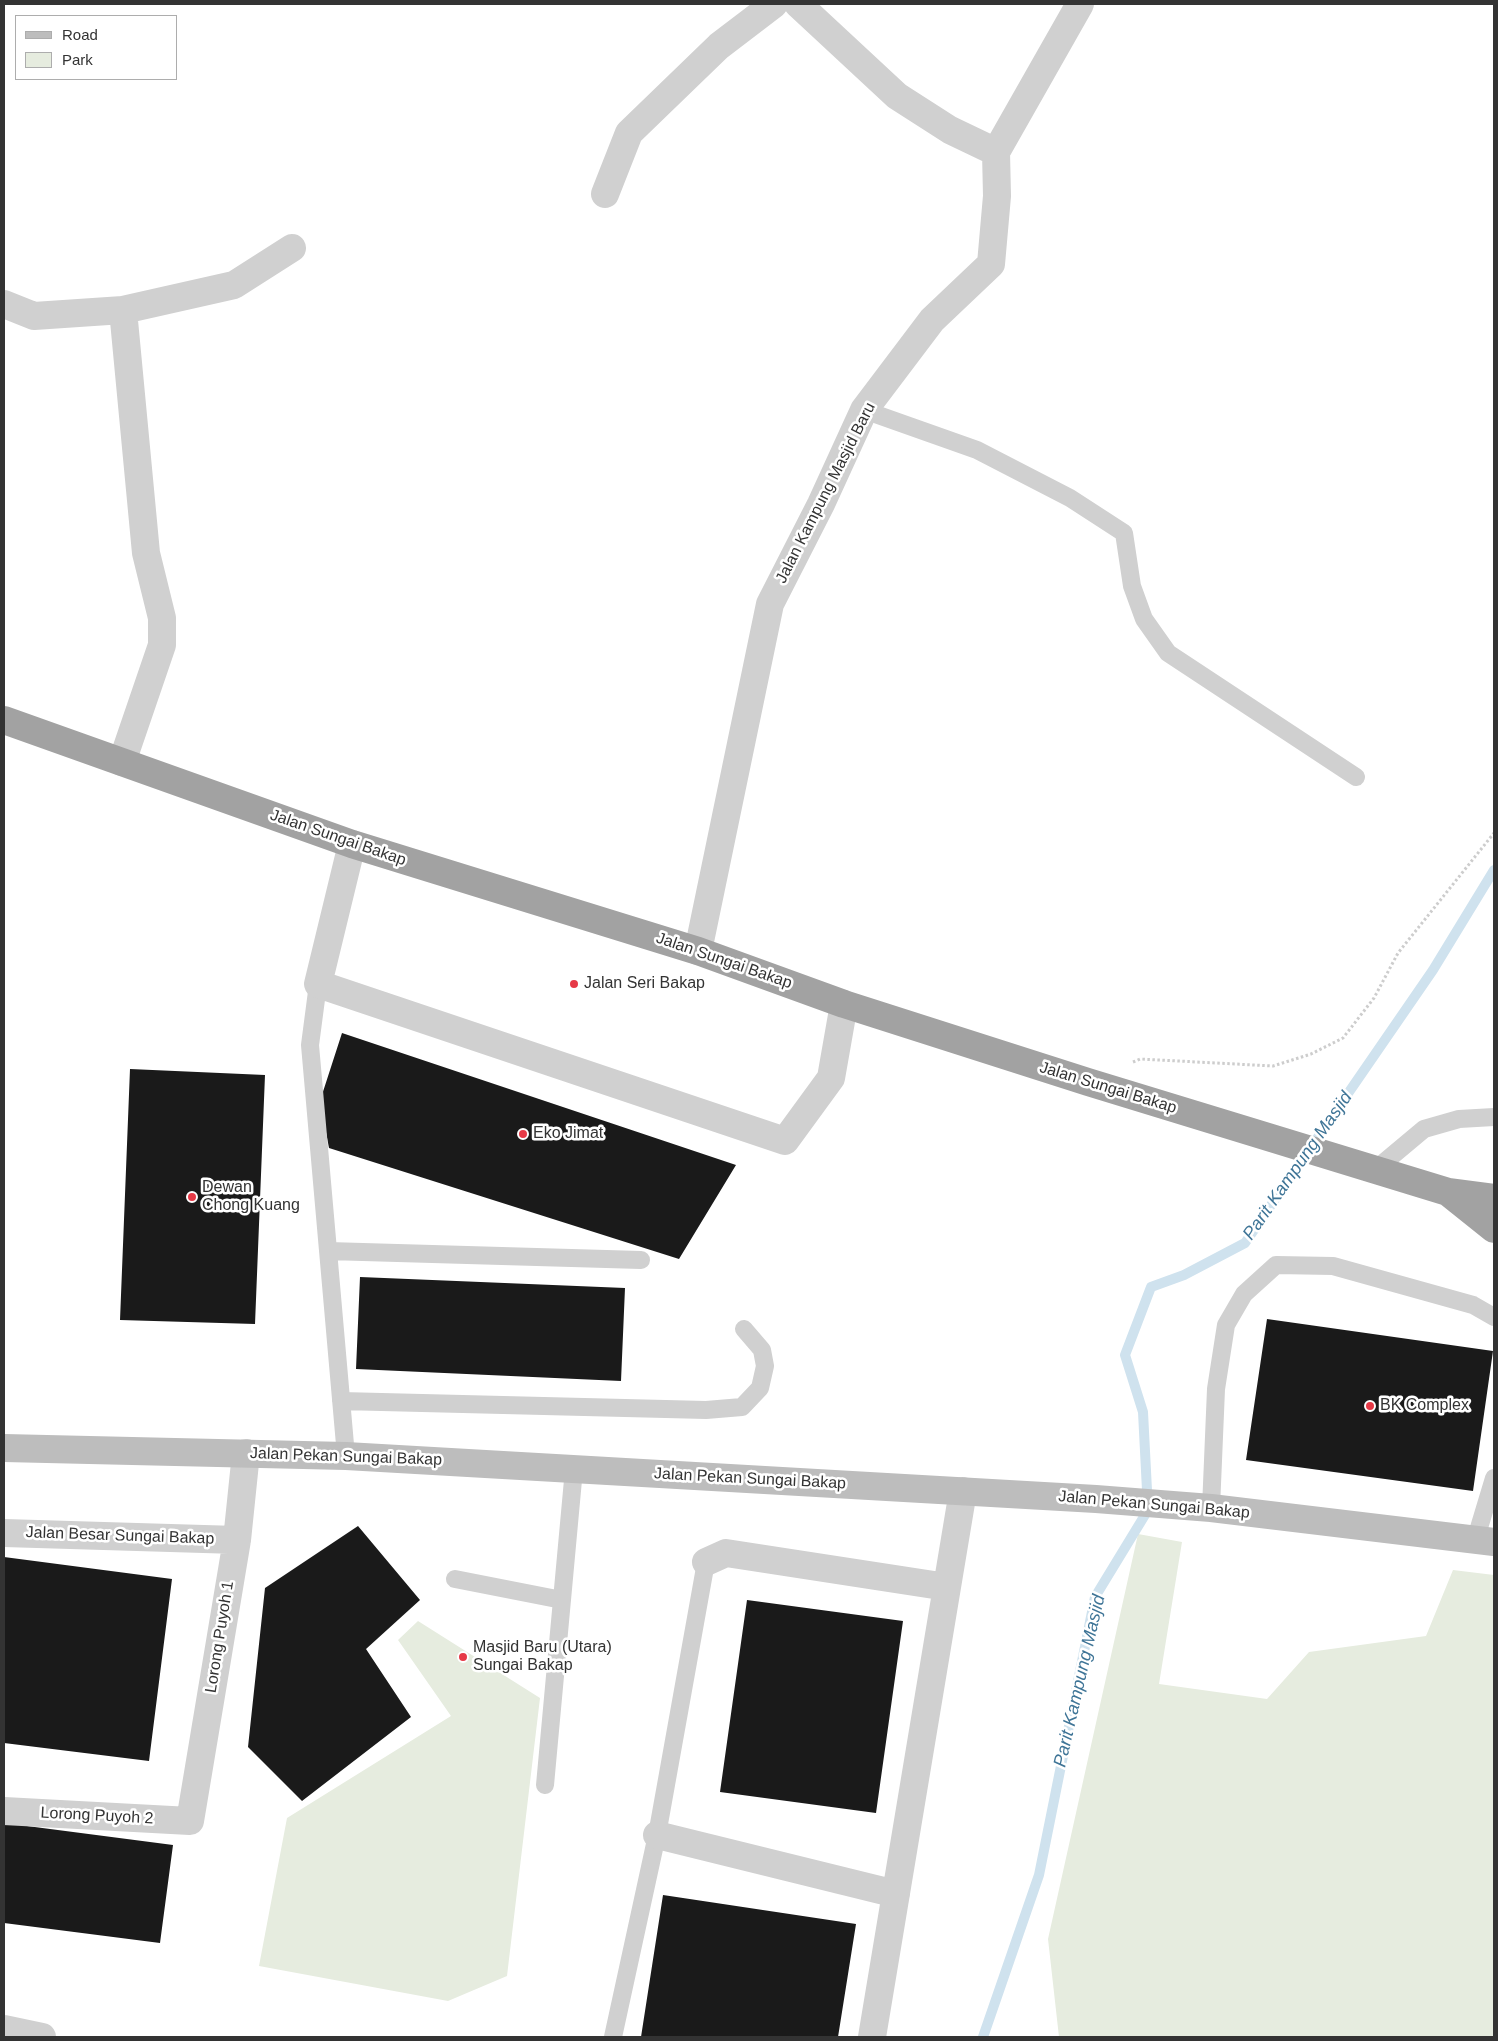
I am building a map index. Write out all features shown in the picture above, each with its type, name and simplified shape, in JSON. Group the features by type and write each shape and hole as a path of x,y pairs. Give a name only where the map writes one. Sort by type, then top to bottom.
{"highway":[{"name":"Jalan Sungai Bakap","path":"4,720 352,844 698,950 844,1004 1275,1140 1448,1192 1494,1198"},
{"name":"Jalan Sungai Bakap","path":"1448,1192 1494,1229"}],"main road":[{"name":"Jalan Pekan Sungai Bakap","path":"4,1448 346,1456 1096,1499 1211,1508 1484,1541"}],"street":[{"path":"605,194 630,133 719,46 774,4"},
{"path":"798,4 897,96 950,130 996,152 1080,4"},
{"name":"Jalan Kampung Masjid Baru","path":"698,950 770,604 864,410 932,320 991,264 998,196 996,152"},
{"path":"4,304 34,316 123,310 234,285 292,248"},
{"path":"122,762 162,645 162,618 146,553 123,310"},
{"path":"352,844 318,984 785,1141 831,1078 844,1004"},
{"name":"Lorong Puyoh 1","path":"190,1821 236,1540 246,1453"},
{"path":"872,2037 963,1491"},
{"name":"Jalan Besar Sungai Bakap","path":"4,1533 236,1540"},
{"path":"706,1562 726,1553 947,1587"},
{"name":"Lorong Puyoh 2","path":"4,1811 190,1821"},
{"path":"657,1835 896,1894"},
{"path":"4,2030 42,2037"}],"lane":[{"path":"864,410 977,450 1070,498 1124,533 1132,586 1144,619 1168,653 1356,777"},
{"path":"318,984 310,1046 346,1456"},
{"path":"1375,1170 1424,1129 1459,1119 1494,1117"},
{"path":"328,1250 641,1260"},
{"path":"1211,1508 1216,1389 1226,1325 1244,1294 1276,1265 1333,1266 1473,1305 1494,1317"},
{"path":"341,1401 706,1410 742,1407 760,1388 764,1366 762,1350 744,1330"},
{"path":"545,1785 574,1469"},
{"path":"1484,1541 1494,1478"},
{"path":"613,2037 657,1835 706,1562"},
{"path":"455,1579 562,1600"}],"path":[{"path":"1131,1063 1140,1060 1273,1066 1311,1054 1343,1038 1374,998 1398,953 1494,833"}],"green space":[{"path":"1138,1534 1182,1542 1159,1684 1267,1699 1309,1652 1426,1636 1453,1570 1494,1575 1494,2037 1059,2037 1048,1939"},
{"path":"418,1621 540,1698 507,1976 448,2001 259,1966 287,1818 451,1716 398,1640"}],"building":[{"path":"342,1033 736,1165 679,1259 329,1148 320,1101"},
{"name":"Dewan Chong Kuang","path":"130,1069 265,1075 255,1324 120,1320"},
{"path":"360,1277 625,1288 621,1381 356,1369"},
{"name":"BK Complex","path":"1267,1319 1493,1351 1473,1491 1246,1460"},
{"path":"358,1526 420,1600 366,1649 411,1717 302,1801 248,1747 265,1588"},
{"path":"4,1557 172,1579 149,1761 4,1743"},
{"path":"747,1600 903,1621 876,1813 720,1792"},
{"path":"4,1823 173,1845 160,1943 4,1923"},
{"path":"663,1895 856,1924 838,2037 641,2037"}],"waterway":[{"name":"Parit Kampung Masjid","path":"983,2037 1039,1875 1095,1597 1148,1510 1143,1412 1125,1355 1151,1287 1184,1275 1245,1243 1433,970 1494,870"}],"place":[{"name":"Jalan Seri Bakap","path":"574,984"},
{"name":"Eko Jimat","path":"523,1134"},
{"name":"Dewan Chong Kuang","path":"192,1197"},
{"name":"BK Complex","path":"1370,1406"},
{"name":"Masjid Baru (Utara) Sungai Bakap","path":"463,1657"}]}
